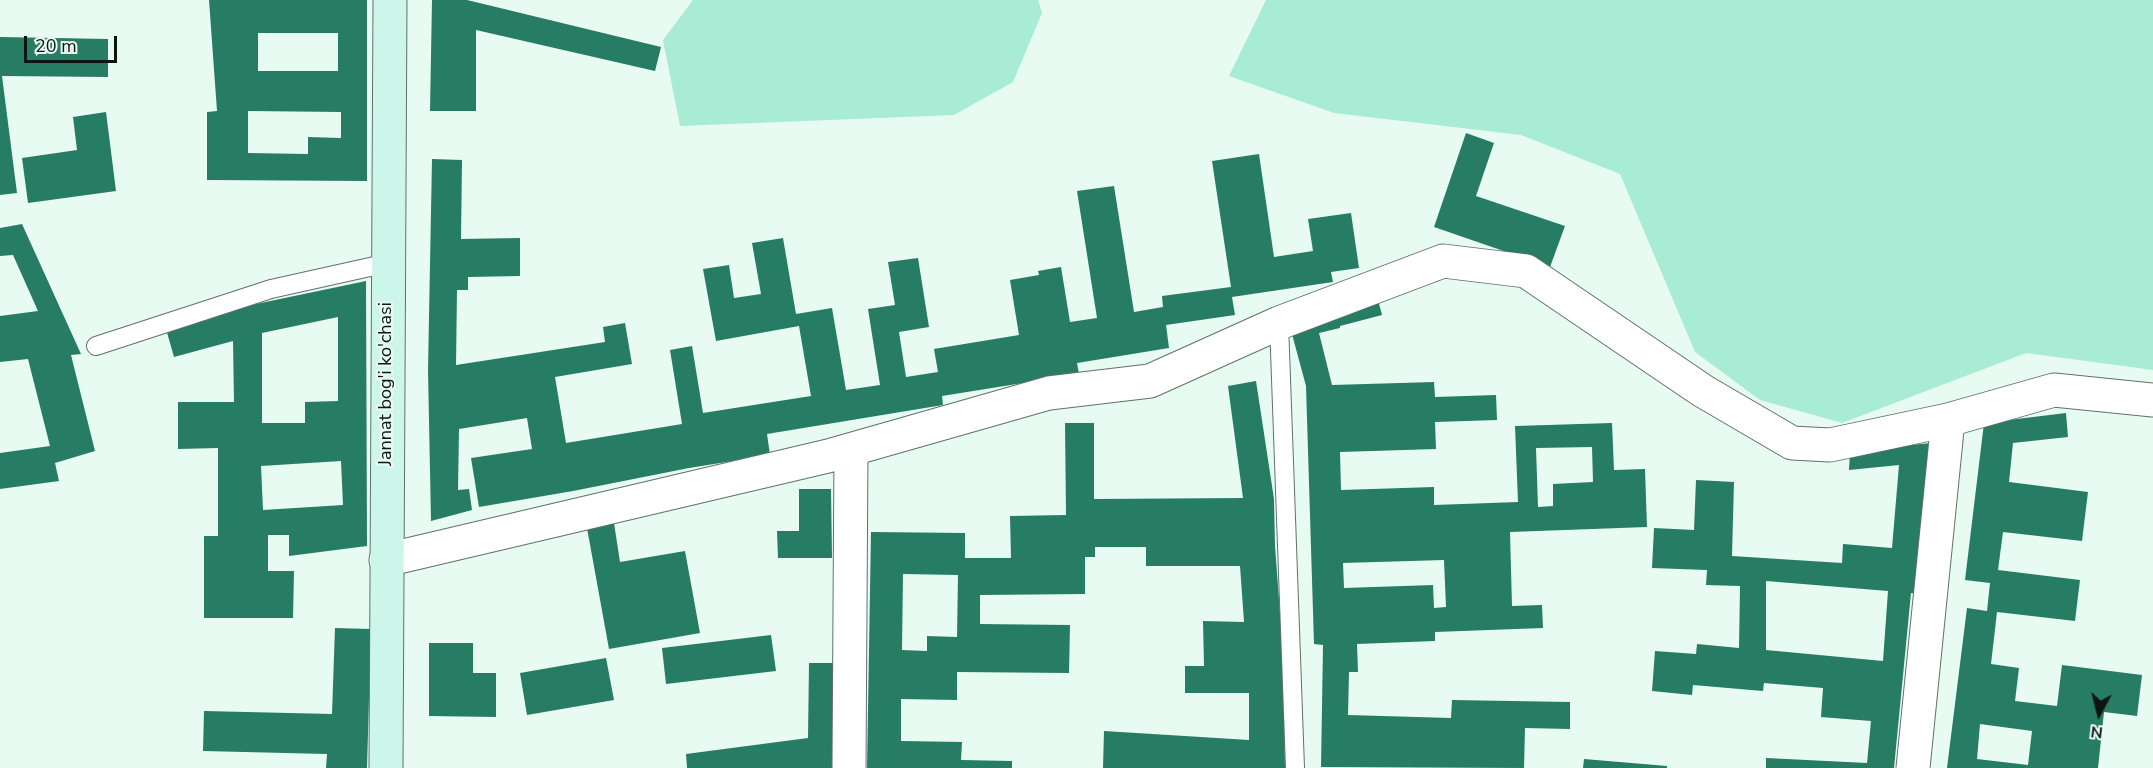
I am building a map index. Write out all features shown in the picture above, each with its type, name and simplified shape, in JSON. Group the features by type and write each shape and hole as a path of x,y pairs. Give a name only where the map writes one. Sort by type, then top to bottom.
{"street":[{"name":"Jannat bog'i ko'chasi","path":"386,768 390,0"},
{"path":"386,560 851,450 1049,393 1150,381 1278,323 1443,261 1526,271 1703,391 1792,443 1830,445 1948,420 2054,390 2153,400"},
{"path":"1913,768 1948,420"},
{"path":"849,768 851,450"}],"lane":[{"path":"96,346 271,289 388,264"},
{"path":"1278,323 1295,768"}],"green space":[{"path":"693,0 1038,0 1042,13 1013,82 954,115 680,126 663,40"},
{"path":"1266,0 2153,0 2153,370 2026,353 1842,423 1760,400 1695,352 1620,174 1521,135 1334,113 1229,76"}],"building":[{"path":"209,0 367,0 367,181 207,180 207,112 217,111","holes":["258,33 338,33 338,71 258,71","248,111 341,112 341,138 308,137 308,154 248,153"]},
{"path":"432,0 467,0 661,47 655,71 476,30 476,111 430,111"},
{"path":"0,37 108,39 108,77 2,76 17,193 0,195"},
{"path":"106,112 116,191 28,203 22,158 77,150 73,117"},
{"path":"1466,133 1494,143 1476,196 1565,226 1550,267 1434,227"},
{"path":"1259,154 1274,257 1313,251 1308,219 1351,213 1359,268 1331,272 1333,282 1232,297 1235,315 1166,325 1169,348 1077,363 1079,374 942,396 943,405 767,434 770,455 573,491 479,507 471,458 532,449 527,418 459,429 458,490 469,489 472,510 431,521 428,370 432,159 462,160 461,239 520,238 520,276 468,277 468,290 457,290 456,365 605,342 603,327 625,323 632,364 555,377 566,443 682,424 670,350 692,346 703,413 811,396 799,326 716,341 703,269 729,265 734,298 761,294 752,243 783,238 796,314 832,308 846,390 880,385 868,309 895,305 888,262 918,258 929,327 899,332 906,377 938,372 934,349 1019,335 1010,280 1039,275 1038,271 1061,267 1070,322 1097,318 1077,191 1114,186 1134,312 1163,307 1162,296 1231,287 1212,161"},
{"path":"22,224 81,354 71,355 95,451 55,463 59,481 0,489 0,453 50,446 28,359 0,362 0,316 38,311 13,255 0,256 0,228"},
{"path":"366,281 367,546 289,556 289,535 268,535 268,571 294,571 293,618 204,618 204,536 218,536 218,448 178,449 178,402 234,402 233,341 174,357 166,329 256,304","holes":["338,317 338,401 305,402 305,423 262,423 262,333","341,461 343,505 263,510 261,466"]},
{"path":"1378,300 1382,315 1319,333 1332,385 1434,382 1435,397 1496,395 1497,420 1435,422 1436,449 1340,452 1341,490 1434,487 1434,505 1518,502 1515,426 1612,423 1614,470 1645,469 1647,527 1510,532 1512,606 1542,605 1543,628 1435,632 1435,641 1357,644 1358,672 1349,672 1348,715 1451,718 1452,700 1570,702 1570,729 1525,728 1524,768 1321,767 1323,645 1314,644 1306,386 1289,323","holes":["1592,447 1593,482 1553,484 1553,506 1538,507 1536,448","1444,560 1446,607 1434,608 1433,585 1344,588 1343,563"]},
{"path":"1256,381 1274,499 1284,667 1285,768 1103,768 1104,731 1249,740 1249,693 1185,693 1185,666 1204,666 1203,621 1244,622 1240,566 1146,566 1146,547 1095,547 1095,557 1085,557 1085,594 980,595 980,624 1070,625 1069,673 957,672 957,700 901,699 901,741 962,742 961,760 1012,761 1012,768 867,768 871,532 965,533 965,558 1011,558 1010,516 1066,515 1065,423 1094,423 1094,499 1243,498 1228,386","holes":["903,574 958,575 957,637 927,636 927,651 902,650"]},
{"path":"2066,413 2068,437 2013,443 2009,482 2088,492 2082,541 2003,532 1998,570 2080,580 2075,621 1997,612 1991,664 2019,668 2015,701 2057,706 2062,665 2142,675 2137,716 2104,712 2098,768 1947,768 1967,608 1987,611 1990,583 1965,580 1984,423","holes":["1980,724 2032,731 2028,765 1977,759"]},
{"path":"1931,443 1918,594 1911,593 1894,768 1766,768 1766,758 1867,763 1871,721 1821,717 1823,688 1764,683 1763,691 1693,685 1692,695 1652,691 1655,651 1696,654 1697,644 1739,648 1740,586 1706,585 1707,570 1652,568 1654,528 1694,530 1696,480 1734,482 1732,556 1842,563 1843,544 1892,548 1899,465 1849,470 1850,451","holes":["1766,581 1888,591 1883,661 1766,650"]},
{"path":"799,489 831,489 832,558 778,558 777,531 799,531"},
{"path":"614,523 620,562 685,551 700,633 609,649 587,528"},
{"path":"335,628 371,629 367,768 326,768 327,754 203,751 204,711 332,714"},
{"path":"771,635 776,671 666,684 662,648"},
{"path":"429,643 473,643 473,673 496,673 496,717 429,716"},
{"path":"606,658 614,700 527,715 520,673"},
{"path":"809,663 839,663 838,768 687,768 686,754 808,738"},
{"path":"1584,759 1667,766 1667,768 1583,768"}]}
